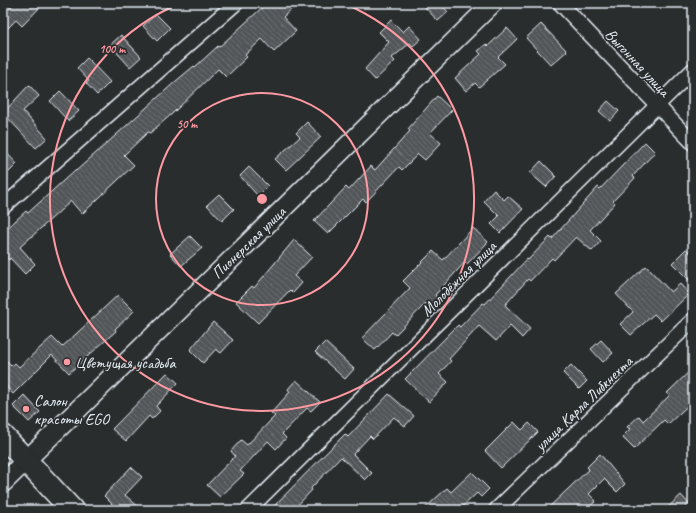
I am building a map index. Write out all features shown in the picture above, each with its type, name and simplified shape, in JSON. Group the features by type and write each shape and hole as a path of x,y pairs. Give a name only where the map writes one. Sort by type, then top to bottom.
{"main road":[{"path":"3,436 72,510"}],"street":[{"path":"3,207 236,3"},
{"name":"Пионерская улица","path":"3,483 493,3"},
{"name":"Выгонная улица","path":"560,3 656,106 693,143"},
{"name":"Молодёжная улица","path":"248,510 693,70"},
{"name":"улица Карла Либкнехта","path":"496,510 693,320"}],"building":[{"path":"15,3 44,3 22,26 16,20 3,33 3,15"},
{"path":"267,3 298,3 283,17 296,31 274,52 262,39 245,55 247,57 226,77 218,69 173,113 150,133 148,132 124,155 134,165 82,214 71,201 20,247 35,264 25,274 10,258 9,260 3,253 3,232 26,211 28,213 176,81 194,66 195,67 218,46 219,47"},
{"path":"421,3 440,3 448,12 438,21"},
{"path":"156,14 170,28 157,41 143,26"},
{"path":"391,20 403,32 409,26 421,39 413,46 410,43 392,58 395,61 375,80 365,69 389,42 379,32"},
{"path":"541,24 567,51 551,65 526,38"},
{"path":"507,28 517,39 498,57 505,64 479,87 475,83 466,91 455,78 481,54 478,51 486,44 488,46"},
{"path":"121,35 141,57 130,67 110,45"},
{"path":"87,58 110,82 97,95 86,83 89,81 77,68"},
{"path":"29,85 39,96 23,111 47,138 36,148 3,113"},
{"path":"60,91 79,111 68,121 50,101"},
{"path":"437,96 452,110 430,133 441,143 425,160 418,154 402,170 399,167 366,202 363,199 328,234 314,221 346,187 349,190 371,166 375,170 410,131 408,129"},
{"path":"608,101 619,111 610,121 599,111"},
{"path":"307,122 321,137 286,170 275,159 300,137 296,133"},
{"path":"645,142 655,152 633,176 635,178 613,201 615,203 590,230 601,241 592,251 576,237 554,260 552,258 530,281 528,279 505,305 530,329 522,338 510,326 496,341 479,326 449,359 451,361 439,374 448,382 429,402 405,379 458,325 460,327 483,303 485,304 550,237 552,239 598,187 600,189"},
{"path":"3,149 17,164 3,178"},
{"path":"541,161 556,176 546,187 530,173"},
{"path":"249,167 268,186 258,196 240,176"},
{"path":"494,190 504,200 508,196 523,209 500,233 491,224 499,216 484,201"},
{"path":"219,194 234,209 222,221 207,205"},
{"path":"473,228 488,242 467,264 465,262 435,295 439,299 431,307 426,303 395,335 392,332 375,350 362,338 410,288 403,281 433,251 443,260"},
{"path":"190,236 202,248 181,266 170,254"},
{"path":"294,240 312,257 294,276 302,283 293,293 290,290 258,323 236,302 252,286 254,288"},
{"path":"686,249 693,256 693,284 672,263"},
{"path":"646,266 671,292 680,284 689,294 661,321 654,314 631,335 620,324 633,312 616,294"},
{"path":"118,295 134,311 115,329 116,331 69,373 52,355 13,394 3,383 3,357 12,366 15,363 19,367 52,337 62,347"},
{"path":"213,322 233,340 221,353 216,349 203,363 190,350"},
{"path":"601,340 613,353 603,362 591,349"},
{"path":"325,342 354,369 345,379 315,352"},
{"path":"571,365 587,381 579,389 563,373"},
{"path":"693,368 693,401 668,424 664,420 634,449 622,437 630,429 627,427 639,416 643,421 669,396 667,393"},
{"path":"167,373 178,383 156,406 160,411 152,419 149,416 126,441 112,429"},
{"path":"296,380 320,402 311,411 307,408 282,434 286,438 276,449 268,441 240,471 244,474 220,497 207,485 235,456 231,451 241,440 247,445 275,416 271,413 290,392 288,389"},
{"path":"389,394 414,416 405,426 394,417 373,439 370,436 353,454 372,473 365,480 341,457 311,488 312,490 293,510 270,510 345,434 348,437"},
{"name":"Салон красоты EGO","path":"24,395 40,412 29,422 13,406"},
{"path":"514,422 522,430 529,423 538,432 501,468 485,451"},
{"path":"600,454 625,484 617,492 604,479 589,494 596,501 586,510 546,510 589,469 587,467"},
{"path":"131,467 142,477 125,495 142,510 118,510 104,496"},
{"path":"472,472 489,489 481,497 477,493 459,510 423,510 447,488 451,492"},
{"path":"681,495 689,504 682,510 665,510"}],"place":[{"name":"Цветущая усадьба","path":"67,362"},
{"name":"Салон красоты EGO","path":"26,409"}]}
